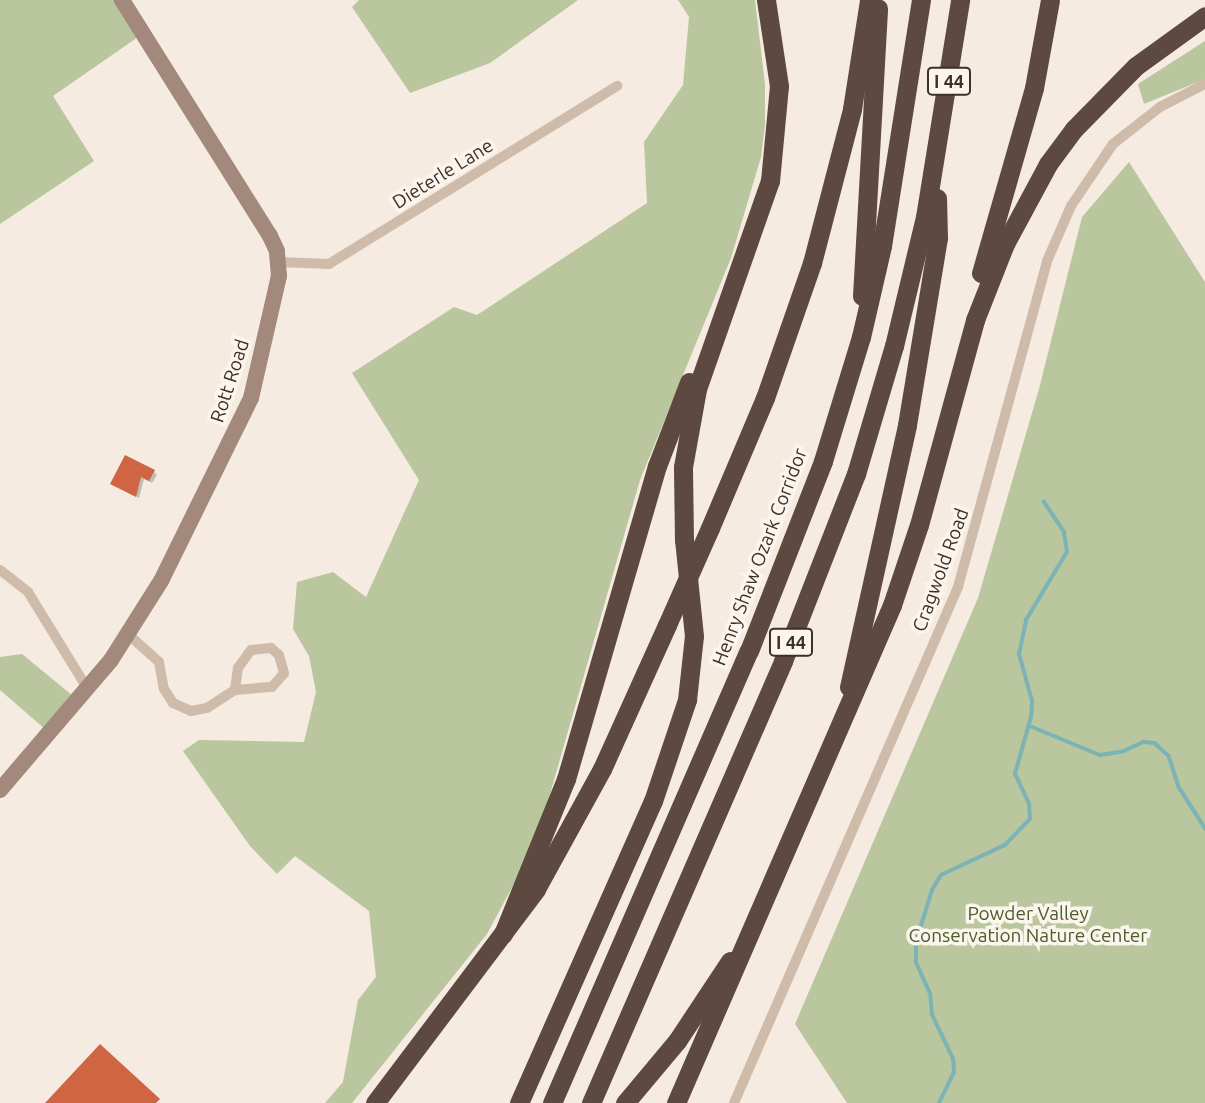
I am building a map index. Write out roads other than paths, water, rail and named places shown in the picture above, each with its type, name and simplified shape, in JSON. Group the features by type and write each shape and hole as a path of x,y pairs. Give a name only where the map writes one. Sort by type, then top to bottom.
{"highway":[{"path":"519,1103 653,802 687,700 694,636 684,540 683,467 697,389 762,213 775,153 779,86 766,0"},
{"path":"375,1103 536,889 582,808 667,625 765,398 813,263 852,109 869,0"},
{"path":"861,337 879,0"},
{"name":"Henry Shaw Ozark Corridor","path":"552,1103 775,590 823,461 861,337 894,180 921,0"},
{"name":"I 44","path":"591,1103 833,538 894,346 937,162 960,0"},
{"path":"676,1103 892,605 919,525 975,320 982,273 1034,88 1050,0"},
{"path":"975,320 1025,203 1074,129 1136,66 1205,16"},
{"path":"845,715 855,649 891,507 926,316 938,238 937,162"},
{"path":"503,934 563,789 668,433 699,357 733,289"},
{"path":"625,1103 647,1080 754,925"}],"street":[{"name":"Rott Road","path":"0,790 129,635 182,542 251,398 275,296 279,262 270,236 121,0"},
{"name":"Cragwold Road","path":"734,1103 958,587 1047,261 1071,206 1113,144 1160,107 1205,84"},
{"name":"Dieterle Lane","path":"279,262 329,264 617,86"},
{"path":"0,570 28,592 87,688"},
{"path":"129,635 159,662 164,689 173,703 191,711 207,708 235,690 272,688 284,673 279,655 271,648 251,650 238,668 235,690"}],"waterway":[{"path":"939,1103 954,1072 953,1059 932,1015 930,994 916,962 916,942 932,890 941,875 1005,845 1030,819 1029,804 1015,774 1031,717 1032,701 1019,654 1026,620 1067,552 1064,532 1044,502"},
{"path":"1030,726 1100,755 1124,751 1143,742 1155,743 1169,756 1179,787 1205,828"}],"park label":[{"name":"Powder Valley Conservation Nature Center","path":"1028,925"}]}
